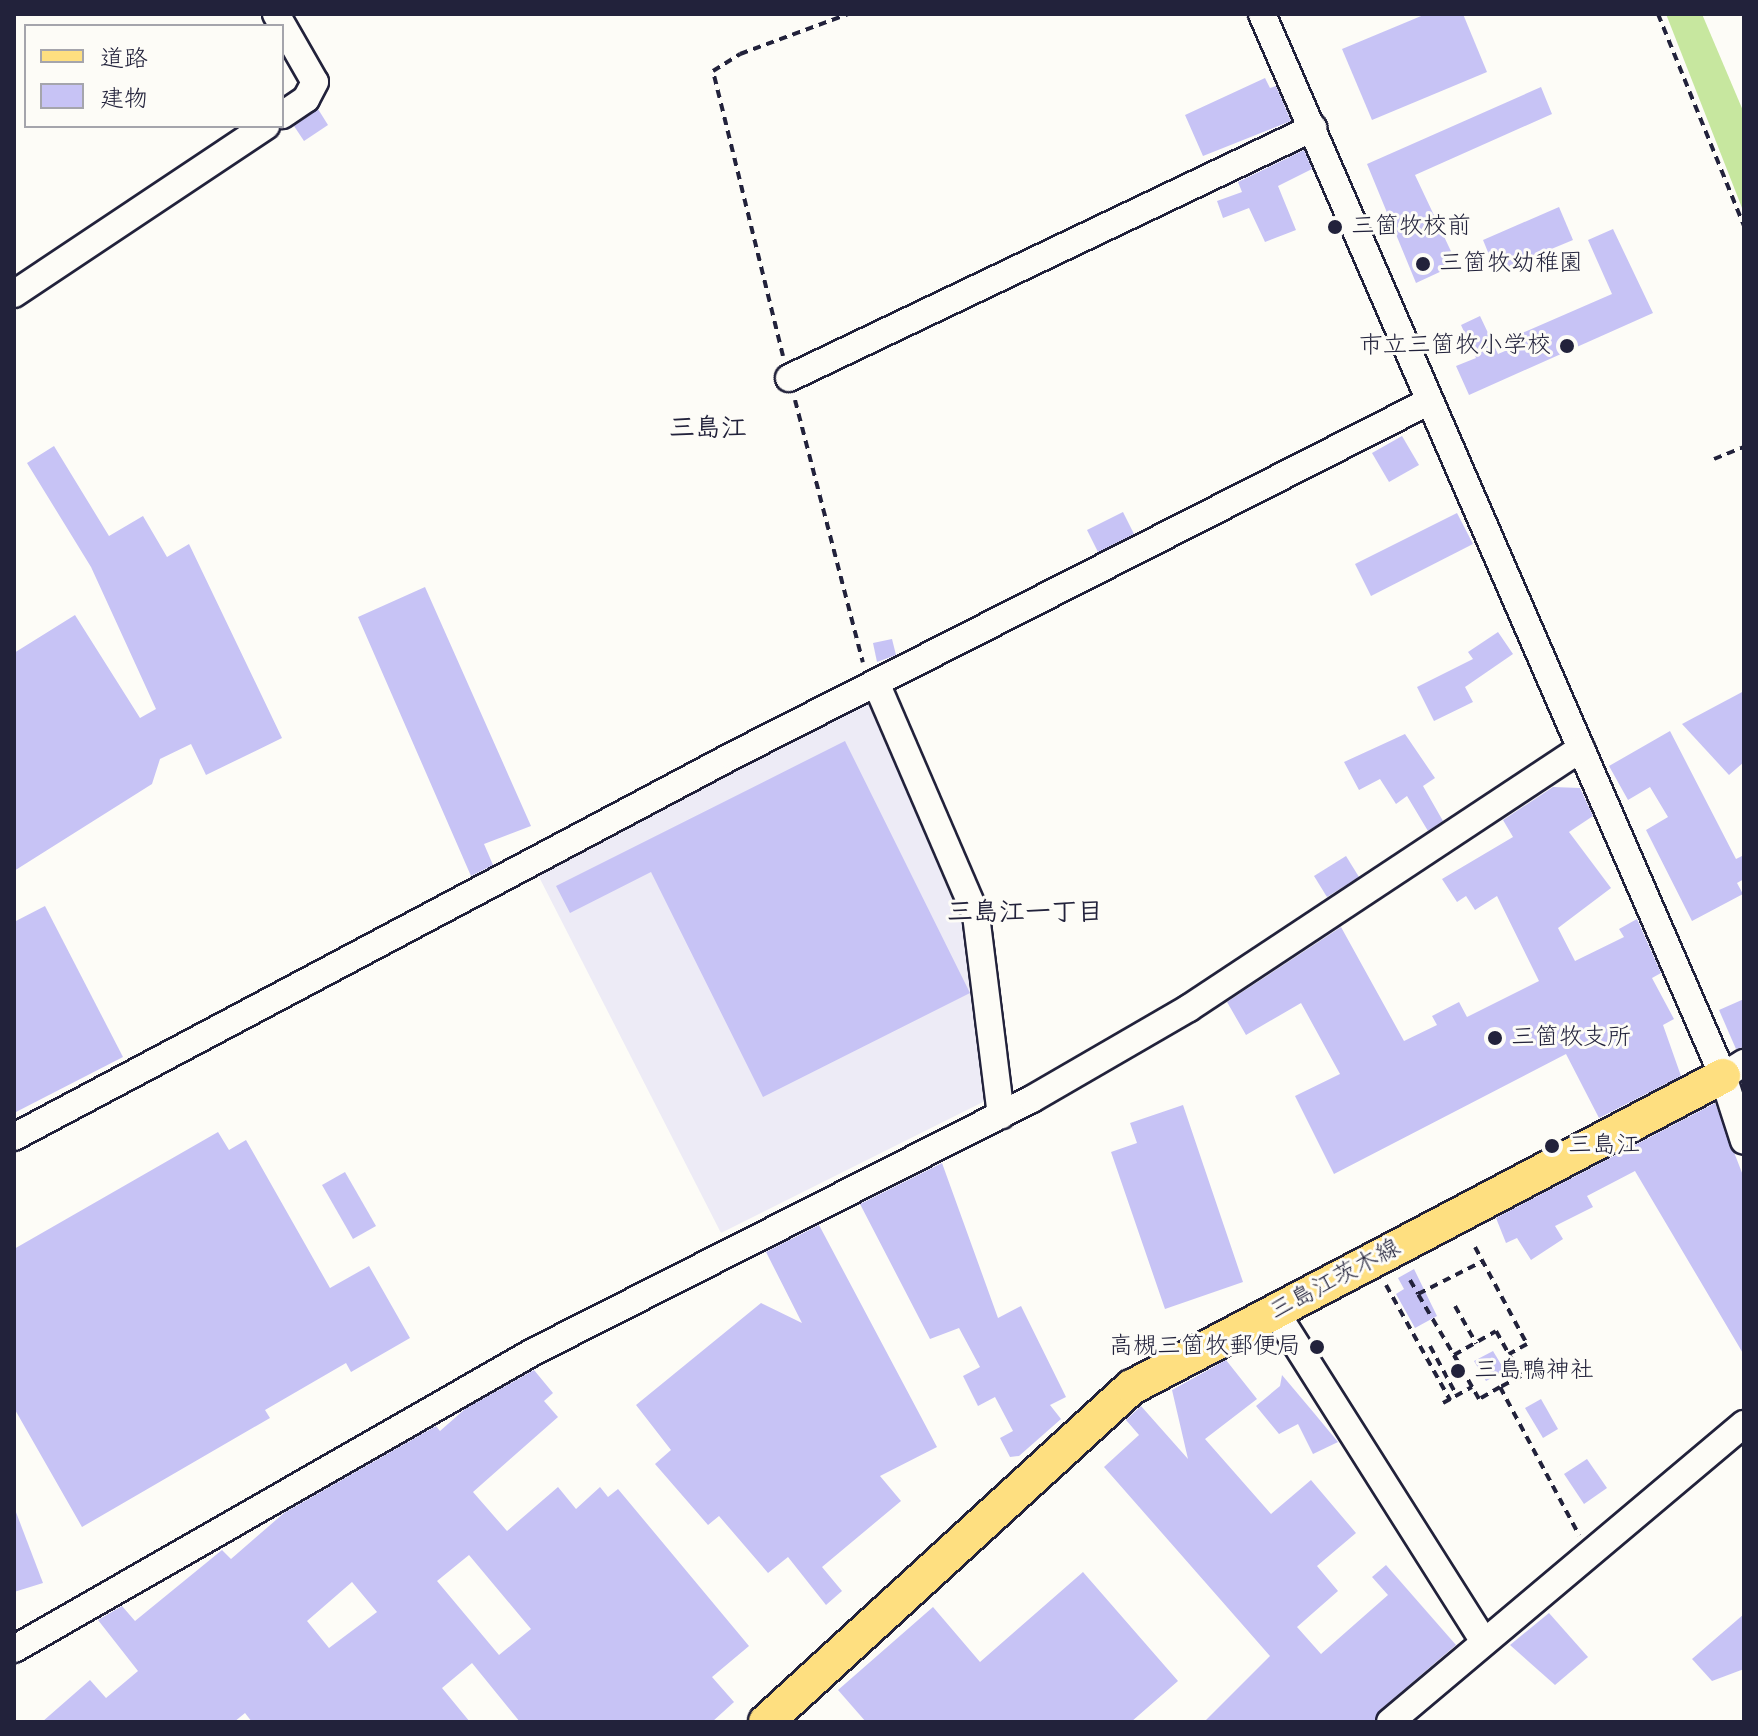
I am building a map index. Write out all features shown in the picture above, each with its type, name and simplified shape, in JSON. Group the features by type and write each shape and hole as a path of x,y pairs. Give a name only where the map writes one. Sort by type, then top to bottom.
{"main road":[{"name":"三島江茨木線","path":"766,1722 1100,1411 1132,1387 1733,1070"}],"street":[{"path":"1262,14 1581,749 1733,1070 1744,1141"},
{"path":"284,28 315,82 306,99 284,114"},
{"path":"14,294 263,128"},
{"path":"789,378 1313,128"},
{"path":"14,1137 877,685 1430,401"},
{"path":"877,685 976,915 1001,1115"},
{"path":"14,1649 533,1352 1001,1115 1189,1008 1581,749"},
{"path":"1275,1311 1484,1642"},
{"path":"1390,1722 1583,1556 1744,1424"}],"path":[{"path":"848,14 740,54 713,71 839,583 877,685"},
{"path":"1658,14 1744,226"},
{"path":"1714,459 1744,447"},
{"path":"1475,1247 1527,1344 1509,1354"},
{"path":"1418,1294 1483,1261"},
{"path":"1364,1264 1386,1286 1450,1400"},
{"path":"1410,1280 1458,1362"},
{"path":"1455,1306 1476,1343"},
{"path":"1496,1331 1509,1354 1521,1376 1479,1399 1454,1355 1496,1331"},
{"path":"1430,1346 1457,1396"},
{"path":"1443,1403 1472,1387"},
{"path":"1500,1387 1580,1537 1583,1556"}],"shaded area":[{"path":"868,700 967,935 991,1098 721,1233 538,875"}],"green space":[{"path":"1666,14 1702,14 1744,113 1744,213"}],"building":[{"path":"1426,14 1463,14 1487,72 1372,120 1342,49"},
{"path":"1265,78 1270,88 1276,86 1291,121 1203,156 1185,115"},
{"path":"1541,87 1552,114 1415,175 1457,264 1416,283 1367,164"},
{"path":"318,109 328,125 304,141 294,126"},
{"path":"1304,150 1312,169 1278,186 1296,230 1265,242 1249,208 1223,218 1217,201 1242,192 1238,182"},
{"path":"1559,207 1573,240 1496,272 1483,240"},
{"path":"1613,229 1653,313 1469,395 1456,366 1476,358 1461,325 1480,316 1498,354 1526,342 1522,333 1612,294 1588,240"},
{"path":"1402,436 1419,465 1389,482 1372,453"},
{"path":"54,446 109,536 143,516 167,557 189,544 282,738 206,775 191,744 160,759 152,784 14,871 14,653 75,615 140,718 156,709 91,567 27,463"},
{"path":"1123,512 1134,534 1098,552 1087,530"},
{"path":"1457,513 1473,544 1371,596 1355,564"},
{"path":"425,587 531,826 484,844 493,865 471,876 358,617"},
{"path":"1498,632 1513,654 1465,687 1473,702 1434,721 1417,687 1473,659 1468,652"},
{"path":"892,639 896,655 877,662 873,643"},
{"path":"1744,691 1744,762 1729,775 1682,724"},
{"path":"1670,731 1736,859 1744,855 1744,879 1737,883 1743,894 1692,921 1646,830 1668,817 1650,787 1628,800 1609,766"},
{"path":"1405,734 1435,778 1423,786 1443,821 1428,831 1407,796 1396,804 1380,779 1359,790 1344,762"},
{"path":"845,741 970,993 763,1097 651,872 570,913 556,886"},
{"path":"1553,787 1580,788 1593,816 1569,832 1611,888 1558,928 1575,961 1624,937 1619,929 1637,919 1661,973 1652,978 1674,1019 1663,1025 1681,1076 1599,1118 1566,1054 1334,1174 1295,1096 1340,1074 1301,1003 1246,1035 1227,1002 1341,927 1404,1041 1437,1025 1432,1016 1459,1002 1467,1017 1539,981 1497,896 1475,910 1466,896 1457,902 1442,879 1513,837 1503,820"},
{"path":"1346,856 1359,877 1327,897 1314,876"},
{"path":"45,906 123,1057 14,1113 14,922"},
{"path":"1744,999 1744,1047 1736,1049 1719,1010"},
{"path":"1715,1103 1744,1178 1744,1355 1635,1171 1587,1196 1593,1207 1555,1226 1563,1239 1531,1260 1517,1238 1506,1243 1496,1218"},
{"path":"1183,1105 1243,1282 1165,1309 1111,1152 1137,1143 1130,1123"},
{"path":"218,1132 229,1150 246,1140 330,1288 369,1266 410,1338 351,1372 346,1363 265,1410 270,1418 82,1527 14,1408 14,1249"},
{"path":"942,1163 998,1318 1021,1306 1066,1397 1050,1405 1061,1419 1019,1456 1010,1457 1000,1438 1013,1431 995,1397 978,1406 963,1376 980,1367 959,1328 930,1339 860,1204"},
{"path":"345,1172 376,1226 353,1239 322,1185"},
{"path":"819,1225 937,1447 880,1476 901,1501 822,1567 842,1591 826,1605 788,1557 768,1573 719,1516 708,1525 655,1464 671,1450 636,1405 761,1303 802,1323 766,1252"},
{"path":"1414,1269 1437,1316 1415,1328 1396,1294 1404,1289 1398,1278"},
{"path":"1493,1351 1505,1371 1486,1381 1474,1361"},
{"path":"1226,1360 1257,1399 1205,1439 1271,1514 1311,1480 1356,1533 1317,1566 1338,1591 1297,1627 1321,1654 1388,1595 1372,1577 1386,1565 1456,1645 1380,1710 1374,1722 1204,1722 1270,1656 1104,1467 1139,1435 1126,1420 1141,1406 1188,1459 1172,1390"},
{"path":"534,1370 553,1393 544,1401 558,1417 473,1492 507,1531 558,1487 576,1509 600,1487 608,1497 618,1489 749,1646 712,1677 734,1702 712,1722 520,1722 472,1663 442,1688 470,1722 252,1722 245,1713 234,1722 42,1722 90,1680 106,1698 138,1671 98,1620 122,1606 135,1621 222,1550 231,1559 284,1513 436,1426 440,1431 465,1409","holes":["469,1555 531,1629 499,1655 437,1581","352,1582 377,1612 329,1648 307,1621"]},
{"path":"1282,1375 1338,1442 1313,1454 1298,1424 1279,1434 1256,1406 1280,1386"},
{"path":"1541,1399 1558,1429 1543,1438 1525,1408"},
{"path":"1587,1459 1607,1488 1584,1504 1564,1474"},
{"path":"14,1507 43,1583 14,1592"},
{"path":"1083,1572 1178,1681 1131,1722 866,1722 838,1690 933,1607 980,1662"},
{"path":"1549,1613 1588,1657 1555,1685 1510,1645"},
{"path":"1744,1614 1744,1669 1712,1681 1692,1659"}],"place":[{"name":"三箇牧校前","path":"1335,227"},
{"name":"三箇牧幼稚園","path":"1423,264"},
{"name":"市立三箇牧小学校","path":"1567,346"},
{"name":"三箇牧支所","path":"1495,1038"},
{"name":"三島江","path":"1552,1146"},
{"name":"高槻三箇牧郵便局","path":"1317,1347"},
{"name":"三島鴨神社","path":"1458,1371"}],"district":[{"name":"三島江","path":"708,430"},
{"name":"三島江一丁目","path":"1025,914"}]}
